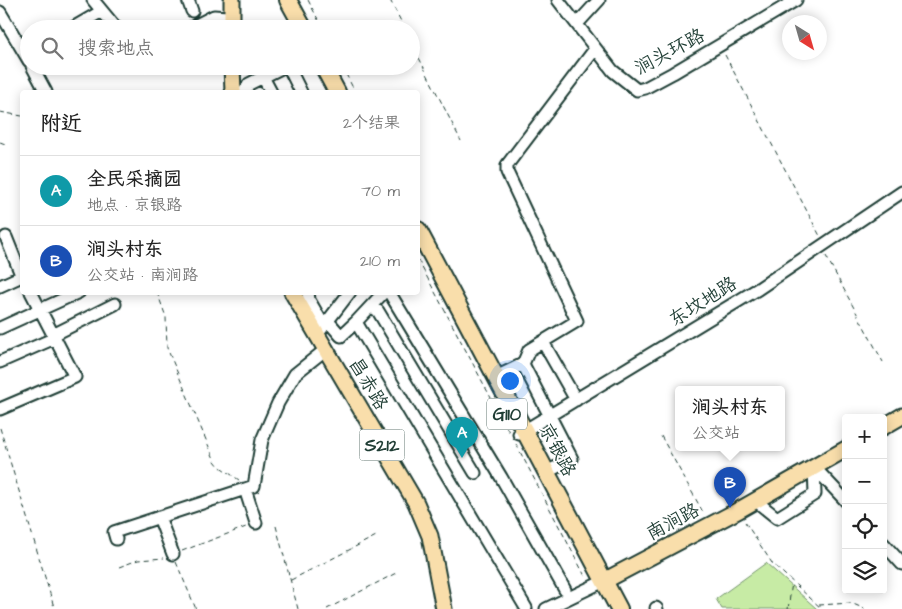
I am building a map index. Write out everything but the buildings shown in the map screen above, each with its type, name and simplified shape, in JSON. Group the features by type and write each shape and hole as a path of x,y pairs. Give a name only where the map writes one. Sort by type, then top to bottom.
{"highway":[{"path":"288,0 299,20"},
{"path":"301,0 311,20"},
{"path":"328,75 336,90"},
{"path":"339,75 347,90"},
{"name":"京银路","path":"420,240 496,377 517,435 546,472 609,609"},
{"name":"京银路","path":"420,240 517,435 597,584 619,609"}],"main road":[{"path":"227,0 228,20"},
{"path":"229,20 232,0"},
{"path":"228,75 228,90"},
{"path":"232,75 233,90"},
{"name":"昌赤路","path":"295,295 323,327 325,350 416,503 430,536 444,609"},
{"path":"887,425 902,416"},
{"name":"南涧路","path":"597,584 739,510 842,451"}],"street":[{"path":"93,0 110,20"},
{"name":"涧头环路","path":"558,0 612,71 637,90 645,88 796,0"},
{"path":"577,24 596,1"},
{"path":"86,20 102,11"},
{"path":"0,12 20,43"},
{"path":"206,20 214,16 220,20"},
{"path":"496,377 523,364 529,350 577,321 507,172 508,165 596,48"},
{"path":"37,75 45,90"},
{"path":"245,90 249,84 267,75"},
{"path":"291,75 300,90"},
{"path":"263,77 270,90"},
{"name":"东坟地路","path":"517,435 749,294 902,192"},
{"path":"6,237 20,271"},
{"path":"0,286 20,277"},
{"path":"0,409 76,377 32,295"},
{"path":"0,328 73,295"},
{"path":"308,295 309,300 323,327 341,336 381,295"},
{"path":"323,327 348,295"},
{"path":"391,295 501,477 565,590"},
{"path":"0,362 115,304"},
{"path":"371,306 378,311 475,473"},
{"path":"356,322 526,608"},
{"path":"543,342 576,400"},
{"path":"116,539 114,532 254,486 262,440 278,403 295,374 325,350"},
{"path":"523,364 572,459 546,472"},
{"path":"756,500 777,518 814,494 814,467"},
{"path":"814,467 842,497"},
{"path":"245,489 256,523"},
{"path":"159,517 174,556"},
{"path":"887,547 902,564"},
{"path":"546,609 597,584"}],"path":[{"path":"308,0 318,20"},
{"path":"390,0 400,20"},
{"path":"725,55 883,362"},
{"path":"420,60 460,141"},
{"path":"347,75 355,90"},
{"path":"0,112 20,117"},
{"path":"0,142 8,145"},
{"path":"420,264 517,435 597,584"},
{"path":"158,295 166,317 167,348 215,461 240,482 245,489"},
{"path":"0,428 54,607"},
{"path":"660,436 710,525"},
{"path":"739,510 772,563 822,609"},
{"path":"119,567 138,560 174,556 256,523"},
{"path":"276,526 298,609"},
{"path":"291,580 378,534"},
{"path":"174,556 196,609"},
{"path":"327,609 396,573"},
{"path":"788,609 792,582"},
{"path":"818,606 850,603 865,609"}],"green space":[{"path":"766,563 817,609 722,609 716,599"}],"place":[{"name":"全民采摘园","path":"462,458"},
{"name":"涧头村东","path":"730,508"}]}
